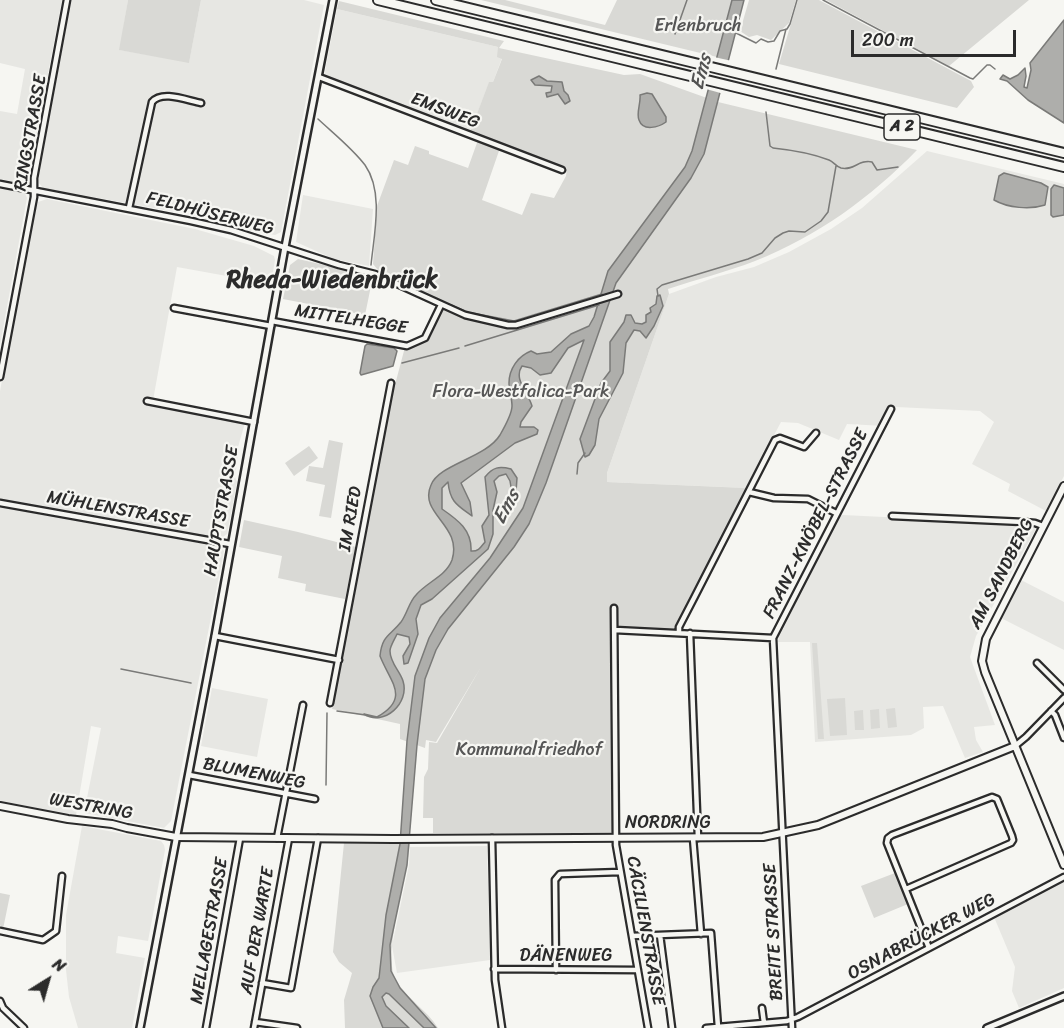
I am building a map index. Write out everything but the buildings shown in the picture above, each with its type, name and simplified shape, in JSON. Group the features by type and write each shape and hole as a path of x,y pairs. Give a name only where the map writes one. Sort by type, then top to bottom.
{"highway":[{"name":"A 2","path":"378,0 1064,167"},
{"name":"A 2","path":"436,0 1064,153"}],"main road":[{"name":"AM SANDBERG","path":"1015,746 985,672 983,649 994,621 1064,486"},
{"name":"NORDRING","path":"176,837 751,838 784,834 818,825 1015,746"},
{"path":"1015,746 1064,865"},
{"name":"WESTRING","path":"0,806 68,819 107,823 176,837"}],"street":[{"name":"RINGSTRASSE","path":"0,377 67,0"},
{"name":"HAUPTSTRASSE","path":"140,1028 333,0"},
{"name":"EMSWEG","path":"318,77 562,170"},
{"name":"FELDHÜSERWEG","path":"129,208 152,102 164,96 201,103"},
{"name":"FELDHÜSERWEG","path":"0,184 191,220 285,247"},
{"name":"MITTELHEGGE","path":"285,247 339,266 375,274 465,315 507,325 516,325 618,294"},
{"name":"MITTELHEGGE","path":"174,308 407,346 425,338 441,305"},
{"name":"IM RIED","path":"330,703 391,383"},
{"path":"147,401 254,422"},
{"name":"FRANZ-KNÖBEL-STRASSE","path":"784,834 773,638 891,409"},
{"path":"679,633 679,627 775,440 780,438 804,447 816,433"},
{"path":"749,492 774,498 808,499 836,513"},
{"name":"MÜHLENSTRASSE","path":"0,502 231,544"},
{"path":"892,516 1024,522 1043,526"},
{"name":"CÄCILIENSTRASSE","path":"614,608 616,838 648,1028"},
{"path":"615,630 773,638"},
{"path":"690,633 701,934"},
{"path":"215,636 339,660"},
{"path":"1037,663 1064,690"},
{"path":"1015,746 1064,698"},
{"path":"277,838 303,705"},
{"path":"1051,711 1064,738"},
{"name":"BLUMENWEG","path":"189,775 315,799"},
{"path":"906,889 1011,843 1012,836 997,799 992,797 886,837 887,843 929,948"},
{"name":"BREITE STRASSE","path":"784,834 792,1028"},
{"name":"MELLAGESTRASSE","path":"206,1028 240,838"},
{"name":"AUF DER WARTE","path":"254,1028 289,838"},
{"path":"262,983 291,988 318,838"},
{"path":"492,838 494,969 496,998 502,1028"},
{"path":"556,970 555,880 560,874 620,872"},
{"path":"0,931 43,940 56,931 62,876"},
{"name":"OSNABRÜCKER WEG","path":"792,1020 1064,877"},
{"path":"632,936 711,933 718,1027"},
{"path":"660,935 672,1028"},
{"name":"DÄNENWEG","path":"494,969 638,970"},
{"path":"987,1028 1064,996"},
{"path":"0,1001 17,1026 24,1028"},
{"path":"762,1008 764,1023"},
{"path":"706,1028 792,1020"},
{"path":"255,1022 297,1028"}],"shaded area":[{"path":"0,0 62,0 27,184 0,179 0,111 17,114 25,69 0,63"},
{"path":"71,0 128,0 120,50 189,62 201,0 304,0 324,5 281,232 275,235 251,231 187,214 43,188 39,183 39,175"},
{"path":"732,0 744,0 704,154 691,178 616,283 546,483 529,524 514,547 448,629 436,650 425,679 407,865 390,945 391,971 400,988 436,1028 424,1028 386,993 382,997 386,1006 409,1028 383,1028 370,996 379,978 386,915 400,844 407,741 415,676 429,638 440,618 490,558 523,508 584,340 568,348 551,373 540,375 531,368 522,366 520,381 532,406 520,427 534,427 538,430 537,434 515,443 461,483 470,502 472,516 455,502 450,494 448,482 442,488 442,509 463,526 469,537 471,551 476,551 485,542 482,526 489,515 485,477 496,468 503,468 511,469 517,478 516,492 511,487 506,474 494,481 497,492 493,510 493,534 488,549 432,599 421,605 416,619 418,634 408,663 404,664 403,656 410,644 409,637 397,634 390,651 402,677 403,697 394,711 377,717 387,710 396,696 380,656 385,640 401,622 420,590 441,575 452,560 454,548 452,538 430,504 431,485 443,472 484,450 500,435 512,409 509,378 518,360 531,351 537,354 551,352 571,334 589,326 608,271 685,167 692,151"},
{"path":"337,9 498,47 502,58 493,82 489,83 470,132 324,76"},
{"path":"1064,20 1064,123 1028,100 1007,81 1000,79 1003,75 1010,79 1025,68 1024,87 1027,88 1031,70 1030,63"},
{"path":"539,76 547,81 562,82 570,101 565,104 558,94 547,97 546,93 551,92 552,86 535,85 531,80"},
{"path":"652,94 666,117 666,122 655,127 644,126 638,117 640,95"},
{"path":"927,151 1064,184 1064,476 1046,511 1008,491 1010,484 972,464 994,422 980,411 896,407 885,426 847,424 839,440 798,423 781,422 746,488 607,482 607,473 669,294 716,277 754,267 789,252 831,229 862,208"},
{"path":"1004,173 1048,187 1045,205 1019,207 994,200 999,176"},
{"path":"1054,185 1064,188 1064,215 1053,217 1051,215 1051,189"},
{"path":"0,186 24,191 27,198 0,345"},
{"path":"303,195 373,209 369,266 334,259 296,242"},
{"path":"47,199 195,229 254,246 274,256 271,284 177,267 152,406 245,423 236,454 238,455 235,477 237,482 227,534 220,539 0,499 0,391 33,218 38,202"},
{"path":"660,295 663,306 646,338 640,331 634,330 626,343 623,373 599,419 595,445 585,457 580,439 601,383 610,371 610,342 624,322 626,315 631,315 635,323 646,322 646,315 651,312 650,308 656,304 657,296"},
{"path":"367,344 394,348 397,351 393,366 361,375"},
{"path":"0,506 221,547 224,551 171,821 164,828 84,813 101,728 91,726 76,815 0,801"},
{"path":"843,515 1028,524 1036,529 976,636 970,657 995,725 974,727 976,740 983,752 965,758 943,706 923,707 924,728 911,735 815,742 810,642 778,642 779,635 838,517"},
{"path":"1021,580 1064,602 1064,650 1001,618"},
{"path":"212,688 268,699 257,757 201,746"},
{"path":"82,826 161,841 164,845 165,850 148,941 118,936 116,953 145,958 132,1028 78,1028 69,997 66,970 66,915"},
{"path":"487,846 490,960 397,973 392,946 409,865 410,847"},
{"path":"1064,882 1064,988 1019,1008 1012,991 1015,967 994,917"}],"green space":[{"path":"128,0 201,0 189,63 119,50"},
{"name":"Erlenbruch","path":"481,0 505,0 605,25 617,0 738,0 717,57"},
{"path":"749,0 796,0 789,23 771,40 757,35 749,37 740,31"},
{"path":"798,0 819,0 971,81 974,87 957,108 779,64"},
{"path":"826,0 1029,0 949,66"},
{"name":"Flora-Westfalica-Park","path":"339,1 504,41 499,48 624,75 640,74 718,102 917,150 862,200 822,228 778,251 744,265 668,289 669,294 607,473 607,482 746,488 675,630 612,627 613,830 611,833 433,833 433,818 423,818 424,777 428,769 429,742 437,743 481,667 436,742 426,740 425,748 400,739 400,724 332,709 392,388 405,347 426,339 443,303 382,275 373,264 377,206 394,160 408,165 415,146 429,151 429,154 468,168 478,140 500,148 482,200 522,215 531,193 554,198 566,176 567,168 470,132 489,82 493,82 502,59 497,57 498,47 337,9"},
{"path":"298,259 373,276 365,315 283,299 290,265"},
{"path":"329,440 343,443 331,518 319,516 325,485 306,481 309,466 323,468"},
{"path":"309,446 318,458 294,476 285,463"},
{"path":"244,520 356,547 345,599 305,591 306,584 278,578 282,556 239,547"},
{"path":"812,643 817,643 824,739 818,739"},
{"path":"845,698 847,735 830,736 827,699"},
{"path":"895,708 897,727 888,728 886,709"},
{"path":"879,709 880,728 871,729 870,710"},
{"path":"863,710 864,730 855,730 854,711"},
{"path":"344,843 410,844 393,934 392,968 401,987 438,1028 345,1028 344,1000 352,973 339,962 333,952"},
{"path":"895,873 908,904 874,918 861,886"},
{"path":"0,893 10,895 3,929 0,925"}],"pier":[{"path":"714,57 732,61 724,94 706,89"}],"waterway":[{"path":"675,34 687,0"},
{"path":"736,33 756,43 761,39 768,42 774,41 780,31 787,29 790,24 797,0"},
{"path":"823,0 970,78 973,79 987,65 995,69"},
{"path":"776,69 786,29"},
{"path":"766,112 770,146 773,148 815,155 841,168 850,168 864,162 872,162 877,170 898,167"},
{"path":"318,119 354,153 371,176 376,200 371,265"},
{"path":"658,296 657,289 662,285 748,259 762,253 775,238 783,233 805,232 821,221 828,212 836,166"},
{"path":"472,313 514,321 602,294"},
{"path":"451,305 465,311"},
{"path":"465,346 599,305"},
{"path":"402,363 459,348"},
{"path":"577,474 578,463 585,453"},
{"path":"121,669 191,683"},
{"path":"337,711 366,715"},
{"path":"326,785 327,713"}],"district":[{"name":"Rheda-Wiedenbrück","path":"332,281"}],"water label":[{"name":"Ems","path":"702,72"},
{"name":"Ems","path":"507,507"}],"park label":[{"name":"Kommunalfriedhof","path":"529,750"}]}
